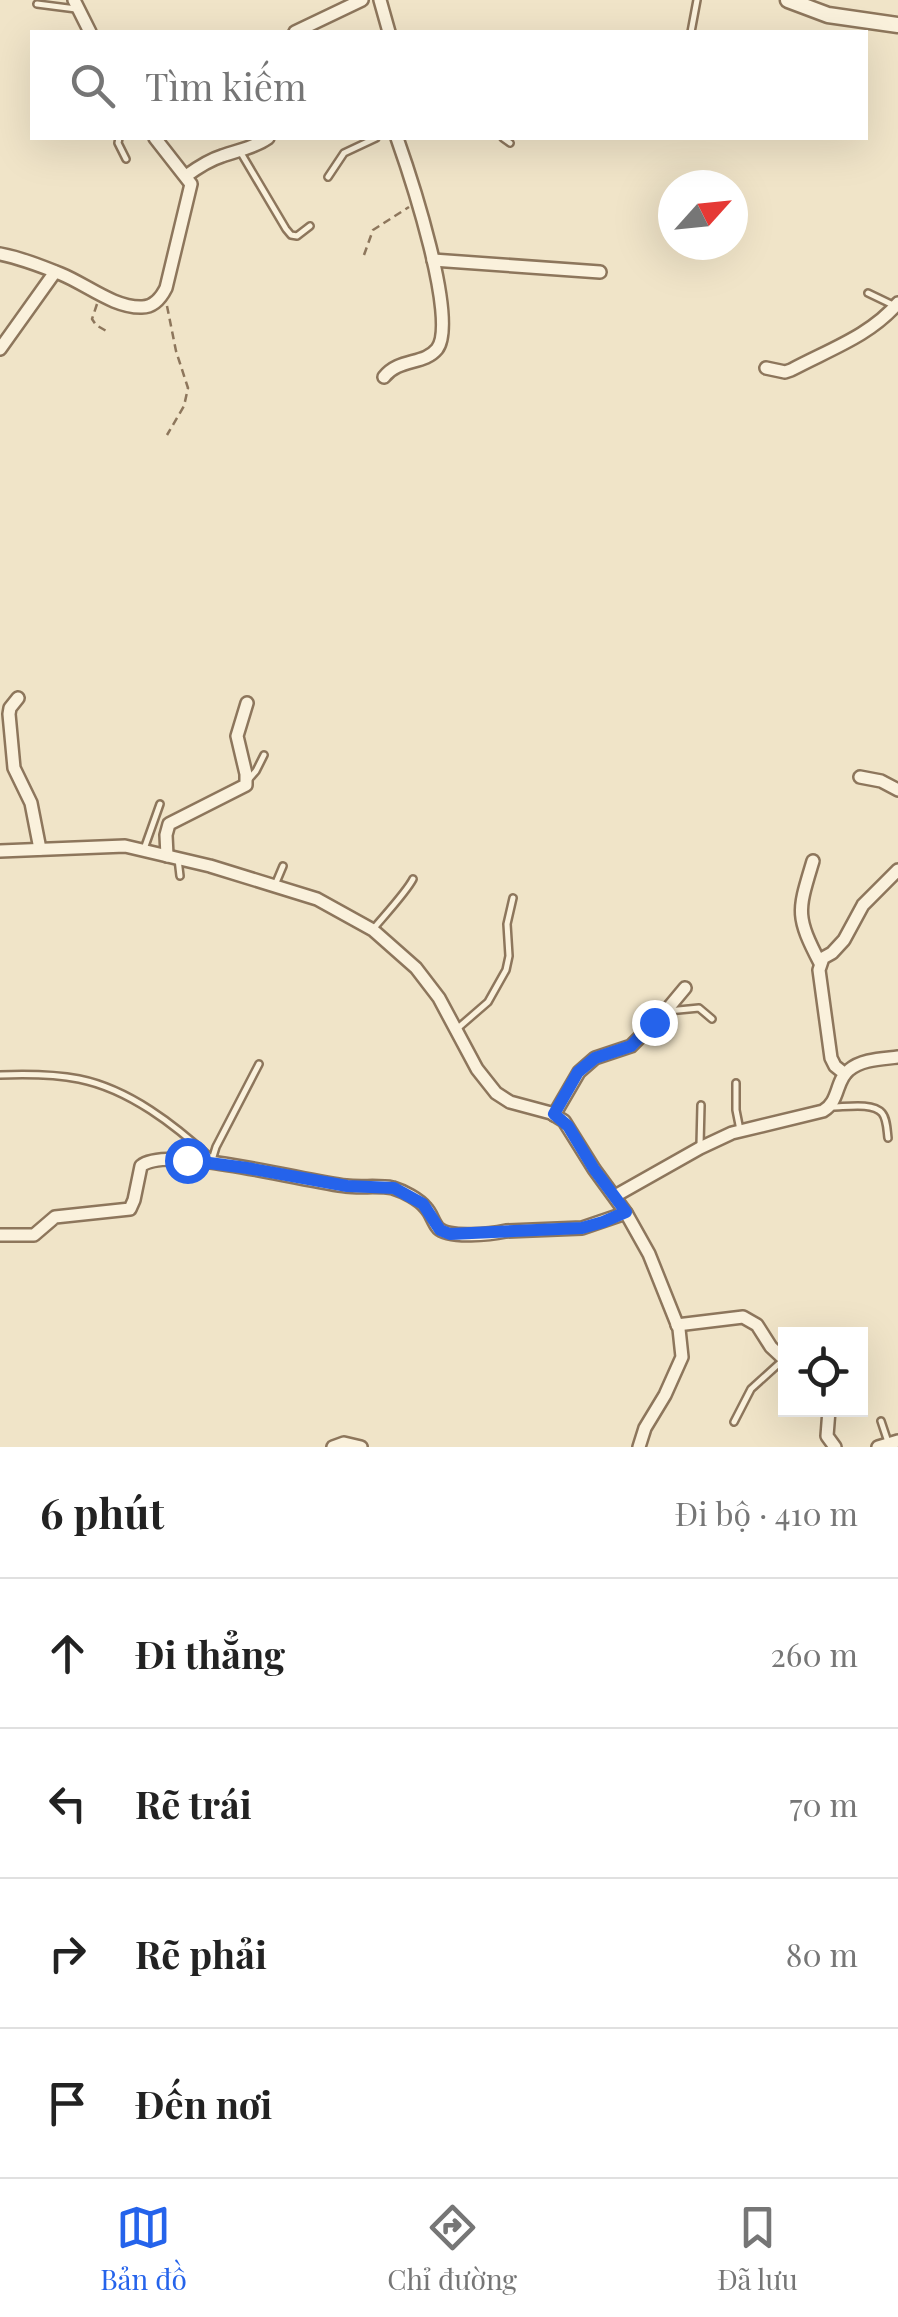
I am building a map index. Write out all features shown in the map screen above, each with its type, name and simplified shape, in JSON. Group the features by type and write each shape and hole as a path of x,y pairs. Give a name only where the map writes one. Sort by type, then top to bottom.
{"street":[{"path":"299,30 362,0"},
{"path":"380,0 388,30"},
{"path":"789,0 828,15 898,25"},
{"path":"76,5 89,30"},
{"path":"0,254 55,272 126,304 146,307 163,295 192,184 157,140"},
{"path":"186,176 220,156 263,140"},
{"path":"384,378 394,366 436,351 442,324 438,280 419,200 398,140"},
{"path":"433,260 600,272"},
{"path":"0,349 55,272"},
{"path":"766,368 791,370 860,335 897,306"},
{"path":"18,698 9,714 14,768 32,803 40,849"},
{"path":"173,857 166,835 169,824 242,788 247,781 237,736 246,703"},
{"path":"860,777 881,781 898,790"},
{"path":"0,852 125,846 275,884 318,899 372,930 416,968 477,1069 496,1093 510,1102 554,1114 568,1126 626,1212 649,1254 677,1325 682,1361 645,1428 639,1447"},
{"path":"813,860 800,901 800,915 820,963 831,1058 845,1074"},
{"path":"820,963 844,940 863,905 898,870"},
{"path":"554,1114 578,1072 595,1058 631,1046 684,988"},
{"path":"615,1196 740,1130 830,1108 845,1074 863,1062 898,1057"},
{"path":"0,1235 34,1235 55,1217 130,1209 141,1166 150,1160 212,1162 347,1186 408,1190 440,1230 450,1234 582,1228 626,1212"},
{"path":"677,1325 744,1316 757,1325 778,1354"},
{"path":"828,1417 831,1446"},
{"path":"334,1447 362,1447"}],"lane":[{"path":"691,30 697,0"},
{"path":"37,4 76,5"},
{"path":"119,140 126,159"},
{"path":"328,177 344,153 372,140"},
{"path":"506,140 510,143"},
{"path":"240,150 291,235 297,236 310,226"},
{"path":"868,293 897,306"},
{"path":"247,781 264,754"},
{"path":"144,849 160,804"},
{"path":"173,857 180,876"},
{"path":"275,884 283,866"},
{"path":"372,930 413,879"},
{"path":"456,1030 488,1002 506,970 507,924 513,898"},
{"path":"665,1012 699,1008 712,1019"},
{"path":"212,1162 259,1064"},
{"path":"0,1075 61,1077 97,1084 182,1132 212,1162"},
{"path":"736,1083 740,1130"},
{"path":"700,1104 700,1148"},
{"path":"830,1108 878,1109 884,1116 888,1138"},
{"path":"734,1422 751,1389 778,1365"},
{"path":"881,1421 888,1444"}],"path":[{"path":"364,255 373,230 419,200"},
{"path":"102,294 92,319 108,332"},
{"path":"163,295 188,388 184,406 167,435"}],"route":[{"path":"187,1160 301,1180 394,1188 423,1204 440,1230 450,1234 595,1225 626,1212 568,1126 554,1114 578,1072 602,1054 631,1046 654,1022"}]}
